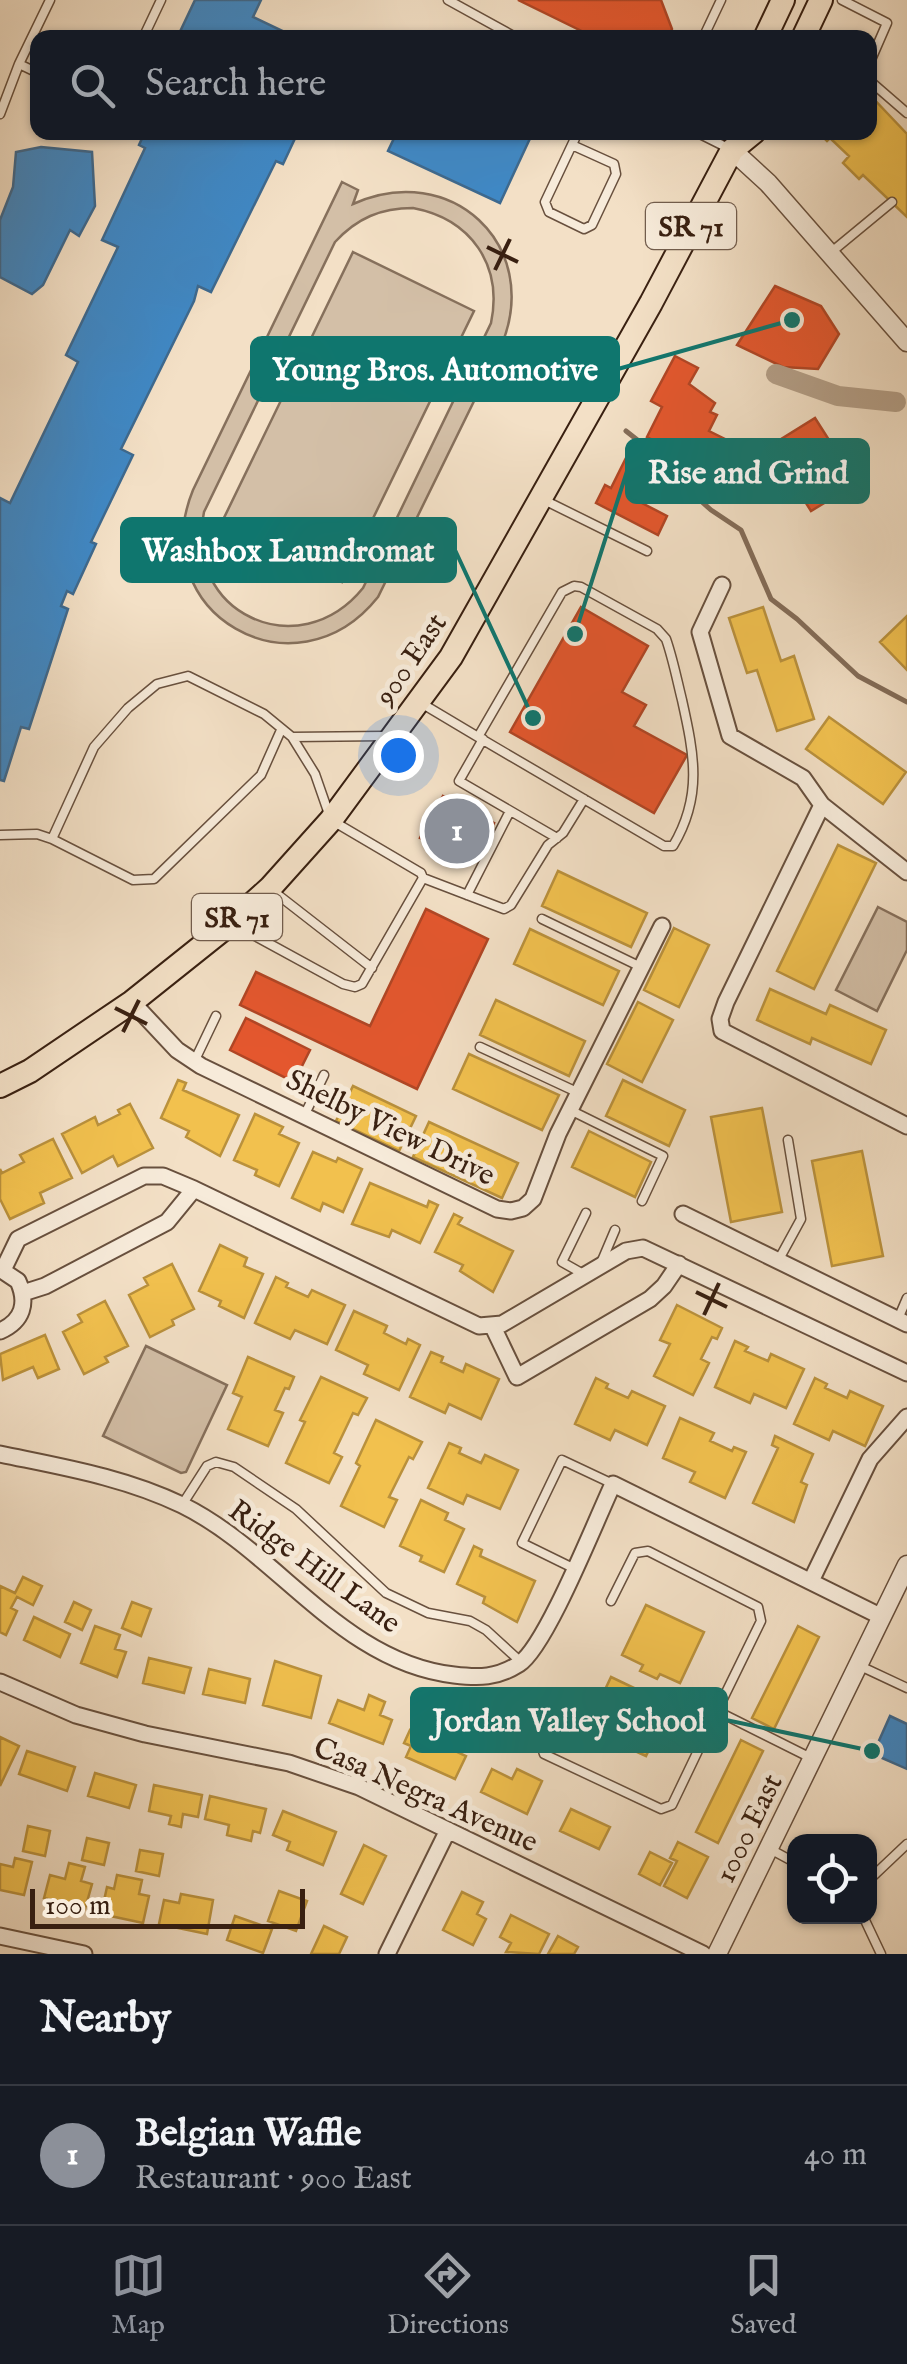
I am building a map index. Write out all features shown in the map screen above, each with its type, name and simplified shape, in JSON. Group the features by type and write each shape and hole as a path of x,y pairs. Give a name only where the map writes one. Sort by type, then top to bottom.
{"main road":[{"path":"769,30 783,0"},
{"path":"807,30 821,0"},
{"name":"900 East","path":"0,1086 30,1071 132,1002 270,888 331,820 452,658 651,303 732,141"}],"street":[{"path":"732,141 907,342"},
{"path":"722,584 700,632 730,736 803,778 822,805 907,872"},
{"path":"822,805 726,1002 720,1018 722,1030 907,1126"},
{"name":"Shelby View Drive","path":"132,1002 177,1050 194,1062 497,1209 511,1211 534,1199 570,1110 662,926"},
{"path":"0,1332 20,1317 23,1293 18,1281 2,1270 18,1240 144,1176 163,1176 479,1326 492,1327 626,1251 643,1248 907,1373"},
{"path":"23,1293 45,1286 167,1222 194,1188"},
{"path":"683,1214 902,1321"},
{"path":"492,1327 517,1378 650,1298 664,1286 678,1264"},
{"path":"811,1581 870,1459 907,1416"},
{"name":"Ridge Hill Lane","path":"0,1454 86,1470 182,1505 224,1529 355,1637 393,1657 437,1673 487,1679 522,1663"},
{"path":"522,1663 542,1638 614,1484 882,1616"},
{"name":"1000 East","path":"717,1954 907,1565"},
{"name":"Casa Negra Avenue","path":"0,1682 76,1715 289,1763 359,1787 703,1954"},
{"path":"387,1954 448,1830"},
{"path":"0,1936 84,1954"}],"lane":[{"path":"35,30 50,0"},
{"path":"147,30 162,0"},
{"path":"448,0 503,30"},
{"path":"842,0 887,22 877,46"},
{"path":"706,30 718,1"},
{"path":"0,114 30,41"},
{"path":"19,64 30,69"},
{"path":"877,87 907,113"},
{"path":"572,145 614,164 616,174 592,226 584,229 549,212 545,202 574,140"},
{"path":"828,254 892,202"},
{"path":"540,498 646,551"},
{"path":"420,703 481,738 669,848 680,834 692,802 694,755 670,650 658,629 581,587 567,588 481,738 459,781 557,838"},
{"path":"52,839 94,747 128,708 157,684 188,676 264,714 292,737 315,774 331,820 422,873 423,878 372,968 362,984 355,987 231,922"},
{"path":"0,836 37,834 133,880 154,879 261,775 281,730"},
{"path":"292,737 393,736"},
{"path":"423,878 504,909 511,905 548,845 584,799"},
{"path":"467,895 510,811"},
{"path":"270,888 372,968"},
{"path":"542,920 643,968"},
{"path":"194,1062 216,1016"},
{"path":"480,1046 579,1093"},
{"path":"304,1116 324,1075"},
{"path":"570,1110 663,1156 642,1201"},
{"path":"778,1261 801,1219 788,1140"},
{"path":"586,1213 562,1262 592,1271 615,1230"},
{"path":"902,1321 907,1298"},
{"path":"574,1568 522,1543 562,1460 614,1484"},
{"path":"182,1505 207,1466 216,1462 234,1466 296,1509 386,1593 428,1613 470,1621 486,1630 522,1663"},
{"path":"559,1706 541,1744 544,1754 661,1809 672,1806 762,1620 758,1608 648,1551 635,1552 610,1600"},
{"path":"858,1665 907,1688"},
{"path":"716,1711 813,1759"},
{"path":"877,1872 907,1844"},
{"path":"768,1848 787,1858"},
{"path":"867,1924 882,1954"}],"shaded area":[{"path":"342,182 358,190 353,204 389,193 423,193 453,203 479,220 498,244 509,274 511,307 502,344 378,597 344,627 307,641 270,641 236,629 208,605 189,573 183,534 193,490","holes":["413,208 433,214 466,234 487,264 492,282 491,323 363,588 337,612 308,624 279,625 251,618 228,601 211,578 202,548 204,512 335,242 352,227 380,212"]},
{"path":"353,252 474,311 342,582 221,524"},
{"path":"878,907 907,922 907,950 877,1011 836,990"},
{"path":"146,1346 227,1385 186,1472 103,1436"}],"building: Homes":[{"path":"877,102 907,134 907,217 863,175 859,179 843,163 849,156 832,140 877,140"},
{"path":"763,607 781,661 794,656 814,719 777,731 757,670 747,673 729,618"},
{"path":"907,616 907,670 880,642"},
{"path":"829,717 906,772 883,804 806,749"},
{"path":"838,845 876,863 814,989 777,971"},
{"path":"558,871 647,913 631,947 542,906"},
{"path":"674,928 709,945 679,1007 644,990"},
{"path":"530,929 619,971 603,1005 514,964"},
{"path":"770,989 826,1014 830,1005 886,1030 871,1064 812,1038 810,1044 757,1020"},
{"path":"496,1000 585,1041 569,1076 480,1035"},
{"path":"638,1002 673,1020 642,1082 607,1064"},
{"path":"469,1054 559,1095 542,1130 453,1089"},
{"path":"178,1080 186,1083 183,1090 239,1115 220,1156 186,1137 189,1131 161,1118"},
{"path":"623,1080 685,1110 669,1146 606,1116"},
{"path":"353,1086 416,1116 399,1151 336,1121"},
{"path":"130,1104 153,1148 118,1166 113,1156 82,1173 62,1134 95,1117 98,1125"},
{"path":"762,1108 782,1212 731,1222 711,1117"},
{"path":"255,1114 283,1127 279,1134 299,1143 279,1186 234,1160"},
{"path":"429,1122 518,1163 502,1198 413,1157"},
{"path":"589,1131 651,1162 635,1197 572,1167"},
{"path":"53,1139 72,1178 40,1193 44,1203 10,1219 0,1199 0,1169 2,1173 24,1162 20,1155"},
{"path":"862,1151 883,1256 832,1266 812,1161"},
{"path":"313,1152 362,1169 343,1212 323,1203 320,1211 292,1198"},
{"path":"370,1183 427,1207 429,1201 438,1205 420,1243 392,1230 389,1237 352,1224"},
{"path":"454,1214 462,1218 458,1224 513,1251 493,1292 460,1271 463,1265 435,1252"},
{"path":"220,1245 247,1258 244,1266 263,1274 244,1318 199,1291"},
{"path":"172,1264 194,1309 150,1337 129,1295 148,1285 144,1278"},
{"path":"276,1277 288,1283 286,1287 308,1297 312,1290 345,1305 327,1344 295,1330 290,1339 255,1323"},
{"path":"105,1301 128,1346 105,1357 108,1362 84,1374 63,1332 82,1322 78,1315"},
{"path":"677,1305 722,1328 717,1339 712,1337 701,1359 709,1363 693,1395 654,1376 670,1344 660,1340"},
{"path":"354,1311 387,1326 384,1333 406,1344 408,1339 420,1345 399,1390 364,1374 368,1365 336,1350"},
{"path":"45,1335 59,1369 38,1378 33,1367 3,1380 0,1354"},
{"path":"735,1341 748,1347 745,1351 768,1361 771,1354 804,1369 786,1408 754,1394 750,1403 715,1387"},
{"path":"431,1352 443,1357 441,1362 463,1372 466,1364 499,1379 481,1419 449,1404 445,1413 410,1397"},
{"path":"248,1357 294,1377 275,1410 283,1413 268,1446 228,1429 242,1397 233,1393"},
{"path":"321,1377 367,1398 358,1415 353,1413 334,1453 342,1457 329,1483 286,1463 305,1422 300,1420"},
{"path":"596,1378 608,1384 606,1388 628,1398 632,1391 665,1406 647,1445 615,1430 610,1440 575,1424"},
{"path":"815,1378 827,1384 825,1388 847,1398 850,1391 883,1406 865,1446 833,1431 829,1440 794,1424"},
{"path":"680,1418 714,1433 710,1441 732,1451 734,1447 746,1452 725,1498 690,1482 695,1472 663,1458"},
{"path":"376,1420 422,1442 413,1459 409,1457 389,1497 397,1500 384,1527 341,1506"},
{"path":"775,1436 813,1454 801,1482 807,1485 794,1522 753,1503 778,1448 772,1445"},
{"path":"449,1443 461,1448 459,1453 481,1463 485,1455 518,1470 500,1509 467,1495 463,1504 428,1488"},
{"path":"421,1500 448,1513 445,1520 464,1529 444,1572 400,1546"},
{"path":"474,1546 482,1550 480,1556 535,1581 517,1622 483,1603 485,1597 457,1584"},
{"path":"23,1577 42,1586 33,1605 17,1597 11,1608 17,1611 6,1635 0,1632 0,1586 15,1593"},
{"path":"74,1602 91,1610 82,1630 65,1622"},
{"path":"132,1602 151,1609 141,1636 122,1628"},
{"path":"646,1605 704,1632 680,1683 640,1671 643,1665 622,1655"},
{"path":"34,1617 70,1634 60,1657 24,1640"},
{"path":"95,1626 120,1635 115,1649 126,1652 117,1677 81,1663"},
{"path":"798,1626 819,1637 774,1729 752,1718"},
{"path":"149,1658 191,1668 184,1693 143,1683"},
{"path":"275,1661 321,1676 311,1718 263,1705"},
{"path":"209,1669 250,1679 245,1703 203,1694"},
{"path":"611,1677 670,1705 646,1756 624,1746 621,1751 605,1743 608,1738 587,1728"},
{"path":"369,1695 385,1702 380,1715 392,1720 383,1744 329,1723 338,1700 364,1710"},
{"path":"410,1730 466,1756 455,1779 406,1757 411,1746 404,1743"},
{"path":"0,1737 19,1746 0,1786"},
{"path":"741,1740 763,1751 718,1843 696,1832"},
{"path":"27,1751 75,1767 67,1791 19,1774"},
{"path":"492,1769 512,1779 517,1769 542,1781 527,1814 481,1792"},
{"path":"95,1773 136,1785 129,1808 88,1796"},
{"path":"154,1785 202,1795 198,1817 183,1814 181,1827 169,1824 171,1816 149,1811"},
{"path":"210,1796 266,1809 260,1833 253,1831 251,1841 227,1835 229,1825 205,1819"},
{"path":"571,1809 610,1827 599,1849 560,1831"},
{"path":"283,1811 336,1832 323,1865 287,1850 290,1842 273,1835"},
{"path":"28,1826 50,1831 45,1856 23,1851"},
{"path":"87,1838 109,1843 104,1865 82,1860"},
{"path":"678,1842 708,1857 687,1898 664,1886 677,1861 670,1858"},
{"path":"364,1845 386,1856 363,1904 341,1894"},
{"path":"140,1850 163,1854 159,1876 136,1871"},
{"path":"650,1852 672,1863 660,1885 639,1874"},
{"path":"15,1858 32,1862 24,1895 0,1890 0,1864 13,1867"},
{"path":"69,1863 85,1867 81,1881 92,1884 85,1909 44,1898 50,1875 65,1879"},
{"path":"117,1875 142,1880 139,1894 149,1896 143,1923 101,1914 107,1887 114,1889"},
{"path":"279,1891 307,1901 296,1931 268,1921"},
{"path":"462,1892 483,1902 477,1914 486,1919 473,1945 443,1930"},
{"path":"181,1894 213,1900 207,1934 159,1924 164,1900 179,1903"},
{"path":"511,1915 549,1934 539,1954 506,1952 511,1943 500,1937"},
{"path":"235,1916 272,1929 263,1953 227,1940"},
{"path":"324,1926 347,1937 339,1954 311,1954"},
{"path":"558,1936 578,1947 574,1954 548,1954"}],"building: Shops":[{"path":"518,0 661,0 672,29 672,30 580,30"},
{"path":"775,286 821,306 839,334 818,369 783,367 737,345"},
{"path":"675,356 698,368 689,384 715,403 710,412 717,415 709,431 729,441 713,471 647,437 662,407 651,401"},
{"path":"815,418 831,443 816,452 824,465 831,461 849,488 811,511 770,446"},
{"path":"626,458 655,473 640,502 667,516 658,535 596,503 605,485 611,488"},
{"path":"581,607 648,646 622,692 646,705 634,726 687,755 654,813 510,732"},
{"path":"443,796 494,823 471,864 420,838"},
{"path":"426,909 488,939 417,1089 240,1005 256,972 370,1026"},
{"path":"246,1018 310,1050 294,1082 230,1050"}],"building: Schools":[{"path":"195,0 261,0 253,17 280,30 181,30"},
{"path":"141,140 294,140 283,164 276,161 211,292 198,286 121,449 133,455 91,542 96,544 73,594 67,591 61,606 68,609 29,729 21,727 4,781 0,780 0,498 10,503 78,362 66,355 118,247 102,240 145,148 139,145"},
{"path":"393,140 529,140 500,203 388,151"},
{"path":"41,147 92,152 95,206 79,236 70,230 43,285 32,294 0,277 0,220 13,187 16,152"},
{"path":"890,1716 907,1724 907,1769 873,1754"}],"waterway":[{"path":"776,374 838,396 896,402"},
{"path":"626,431 678,472 691,492 711,510 741,530 771,599 858,676 907,702"}],"place":[{"name":"Young Bros. Automotive","path":"792,320"},
{"name":"Rise and Grind","path":"575,634"},
{"name":"Washbox Laundromat","path":"533,718"},
{"name":"Belgian Waffle","path":"457,831"},
{"name":"Jordan Valley School","path":"872,1751"}]}
